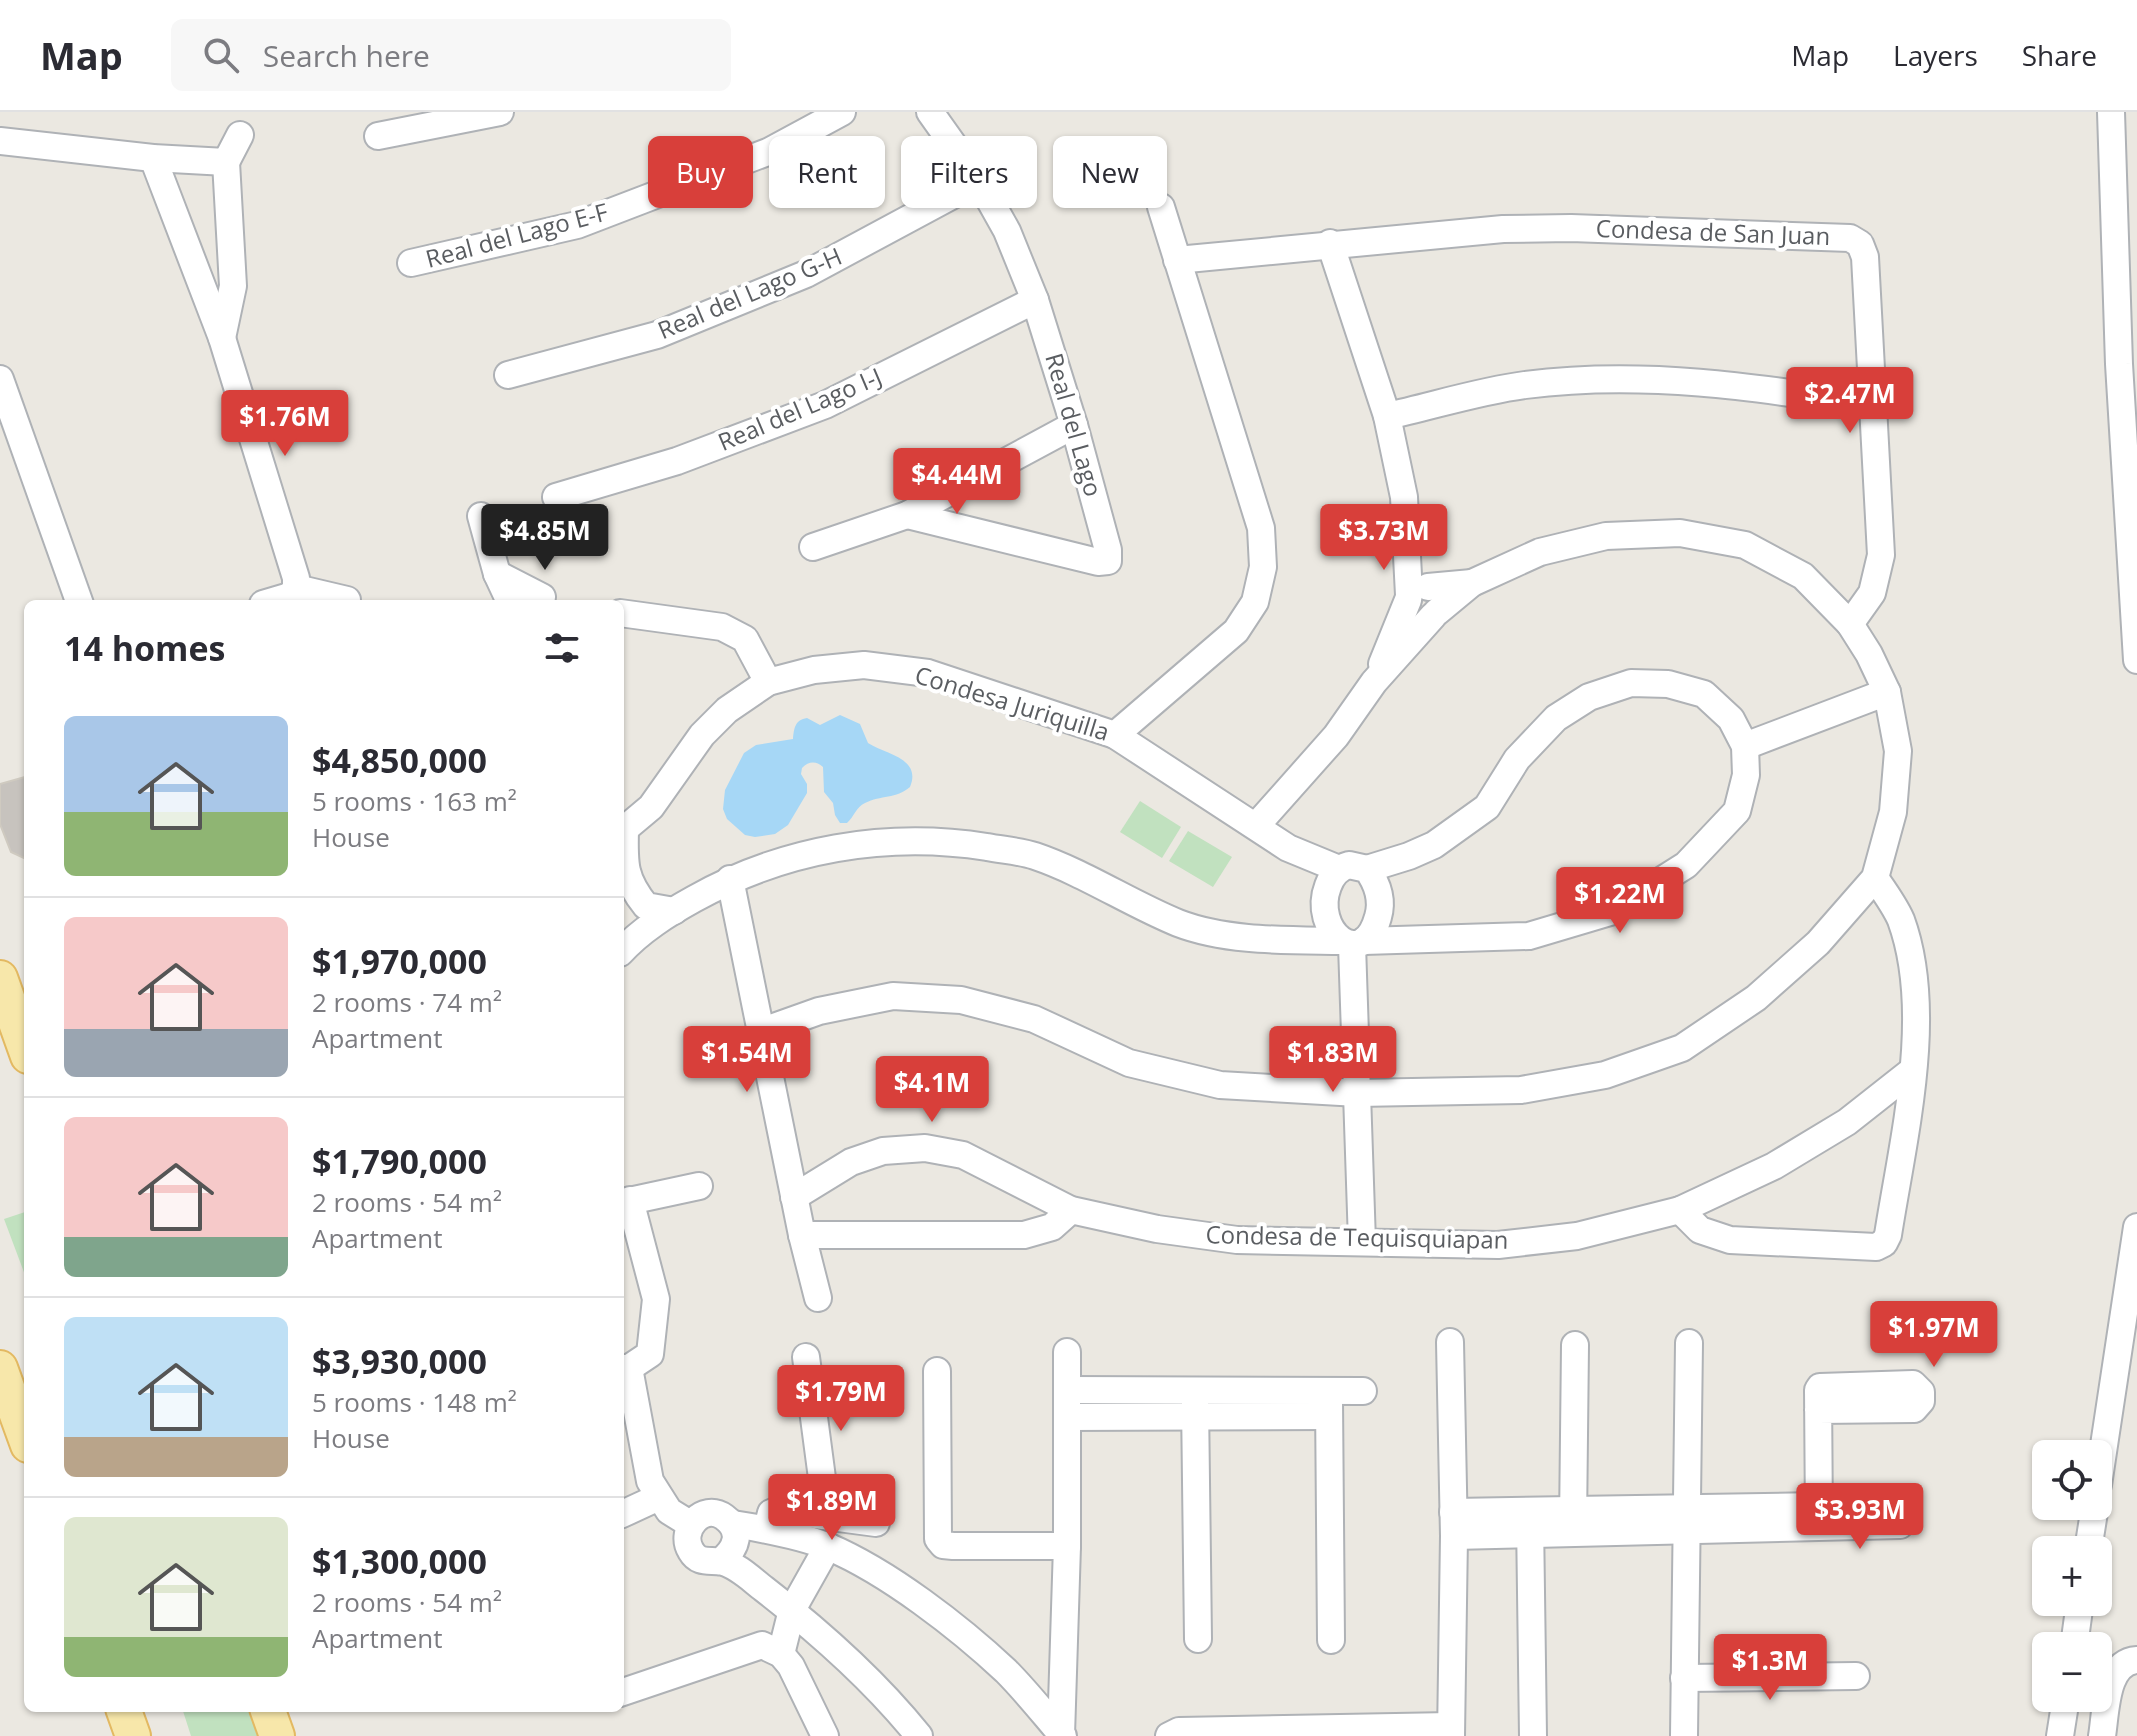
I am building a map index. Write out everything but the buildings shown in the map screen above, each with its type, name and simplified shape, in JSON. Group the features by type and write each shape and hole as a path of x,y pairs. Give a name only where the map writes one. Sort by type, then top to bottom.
{"main road":[{"path":"13,998 24,1041"},
{"path":"0,1368 24,1434"},
{"path":"124,1712 133,1736"},
{"path":"268,1712 277,1736"}],"street":[{"path":"378,136 500,112"},
{"name":"Real del Lago E-F","path":"411,263 577,225 770,151 842,112"},
{"name":"Real del Lago","path":"930,112 947,136"},
{"path":"2111,112 2128,364 2137,660"},
{"path":"222,338 233,286 226,162 240,135"},
{"path":"0,141 153,158 226,162"},
{"path":"153,158 222,338 296,578 296,588 290,596 276,600"},
{"name":"Real del Lago G-H","path":"508,375 657,335 806,274 929,208"},
{"name":"Real del Lago","path":"907,515 1098,562 1108,561 1108,550 1074,425 1035,300 1007,231 994,208"},
{"path":"1115,735 1236,631 1255,602 1263,567 1261,528 1161,208"},
{"name":"Condesa de San Juan","path":"1177,260 1330,243 1503,229 1571,228 1850,238 1860,244 1865,257 1881,555 1872,593 1850,624"},
{"path":"1330,243 1387,416 1404,497 1408,549 1423,599"},
{"name":"Real del Lago I-J","path":"556,497 677,461 825,405 1035,300"},
{"path":"1387,416 1524,385 1641,378 1749,386 1873,405"},
{"path":"0,379 79,600"},
{"path":"813,547 907,515 1074,425"},
{"path":"481,516 497,574 509,600"},
{"path":"760,1032 819,1011 893,996 961,1000 1034,1019 1129,1063 1220,1085 1358,1093 1521,1090 1605,1075 1682,1048 1756,998 1818,943 1875,878 1893,812 1898,751 1887,692 1869,654 1850,624 1803,576 1745,545 1680,533 1606,536 1540,552 1472,583 1423,599 1374,682 1336,736 1256,826"},
{"path":"497,574 542,600"},
{"path":"296,588 347,600"},
{"path":"624,614 722,627 745,639 768,682"},
{"name":"Condesa Juriquilla","path":"624,830 651,807 702,735 727,710 768,682 814,670 864,665 928,673 1115,735 1288,848 1339,869 1349,865 1367,869 1434,845 1487,807 1517,759 1556,718 1589,697 1631,683 1668,684 1704,694 1731,719 1745,746"},
{"path":"626,946 674,911 730,879 809,852 881,842 956,842 1032,855 1180,924 1253,939 1352,942 1529,936 1613,911 1686,865 1737,811 1746,775 1745,746 1887,692"},
{"path":"624,863 630,887 646,906 674,911"},
{"path":"1339,869 1329,881 1324,904 1331,930 1352,942"},
{"path":"1352,942 1371,933 1380,910 1378,889 1367,869"},
{"path":"1680,1210 1700,1230 1730,1240 1876,1247 1884,1243 1888,1235 1913,1070 1916,1029 1911,963 1900,918 1875,878"},
{"path":"730,879 794,1197 818,1298"},
{"path":"624,902 626,946"},
{"path":"1352,942 1362,1242"},
{"name":"Condesa de Tequisquiapan","path":"794,1197 851,1162 883,1151 925,1148 963,1155 1071,1210 1157,1229 1237,1240 1498,1245 1577,1236 1680,1210 1774,1166 1847,1122 1913,1070"},
{"path":"690,1524 669,1511 650,1481 625,1368 650,1354 656,1299 625,1202 699,1186"},
{"path":"802,1235 1024,1235 1052,1227 1071,1210"},
{"path":"2107,1440 2129,1331 2137,1227"},
{"path":"1176,1734 1451,1731 1454,1524 1450,1342"},
{"path":"1684,1736 1689,1343"},
{"path":"1573,1522 1575,1345"},
{"path":"1062,1735 1067,1546 1067,1352"},
{"path":"806,1357 827,1516"},
{"path":"937,1371 938,1539 943,1545 953,1546 1067,1546"},
{"path":"1068,1390 1195,1390 1329,1403"},
{"path":"1195,1390 1198,1639"},
{"path":"1067,1417 1195,1417 1329,1403 1363,1391"},
{"path":"1329,1403 1331,1640"},
{"path":"1818,1410 1819,1517"},
{"path":"624,1513 659,1497"},
{"path":"767,1529 771,1513 778,1510 876,1523"},
{"path":"919,1736 894,1705 845,1655 792,1610 741,1571 721,1561 705,1562 691,1553 686,1537 690,1524 703,1514 720,1514 733,1524 767,1529 828,1546 873,1569 946,1621 1006,1672 1062,1735"},
{"path":"1454,1524 1819,1517 1900,1525"},
{"path":"1530,1522 1533,1736"},
{"path":"721,1561 733,1552 737,1538 733,1524"},
{"path":"781,1654 792,1610 828,1546"},
{"path":"624,1692 762,1645 781,1654 791,1666 825,1736"},
{"path":"2112,1674 2129,1661 2137,1660"},
{"path":"1684,1678 1856,1676"},
{"path":"2060,1736 2064,1712"},
{"path":"2102,1736 2103,1712"}],"green space":[{"path":"1140,801 1181,827 1162,858 1120,832"},
{"path":"1188,831 1232,857 1213,887 1169,861"},
{"path":"24,1212 24,1272 4,1219"},
{"path":"183,1712 268,1712 277,1736 191,1736"}],"water":[{"path":"840,715 860,724 868,743 906,763 911,769 910,787 865,803 847,823 840,823 833,803 824,792 823,767 810,763 802,768 801,774 807,784 807,793 788,825 775,834 745,835 727,819 723,809 725,790 744,753 756,745 793,739 796,725 803,719 820,725"}]}
